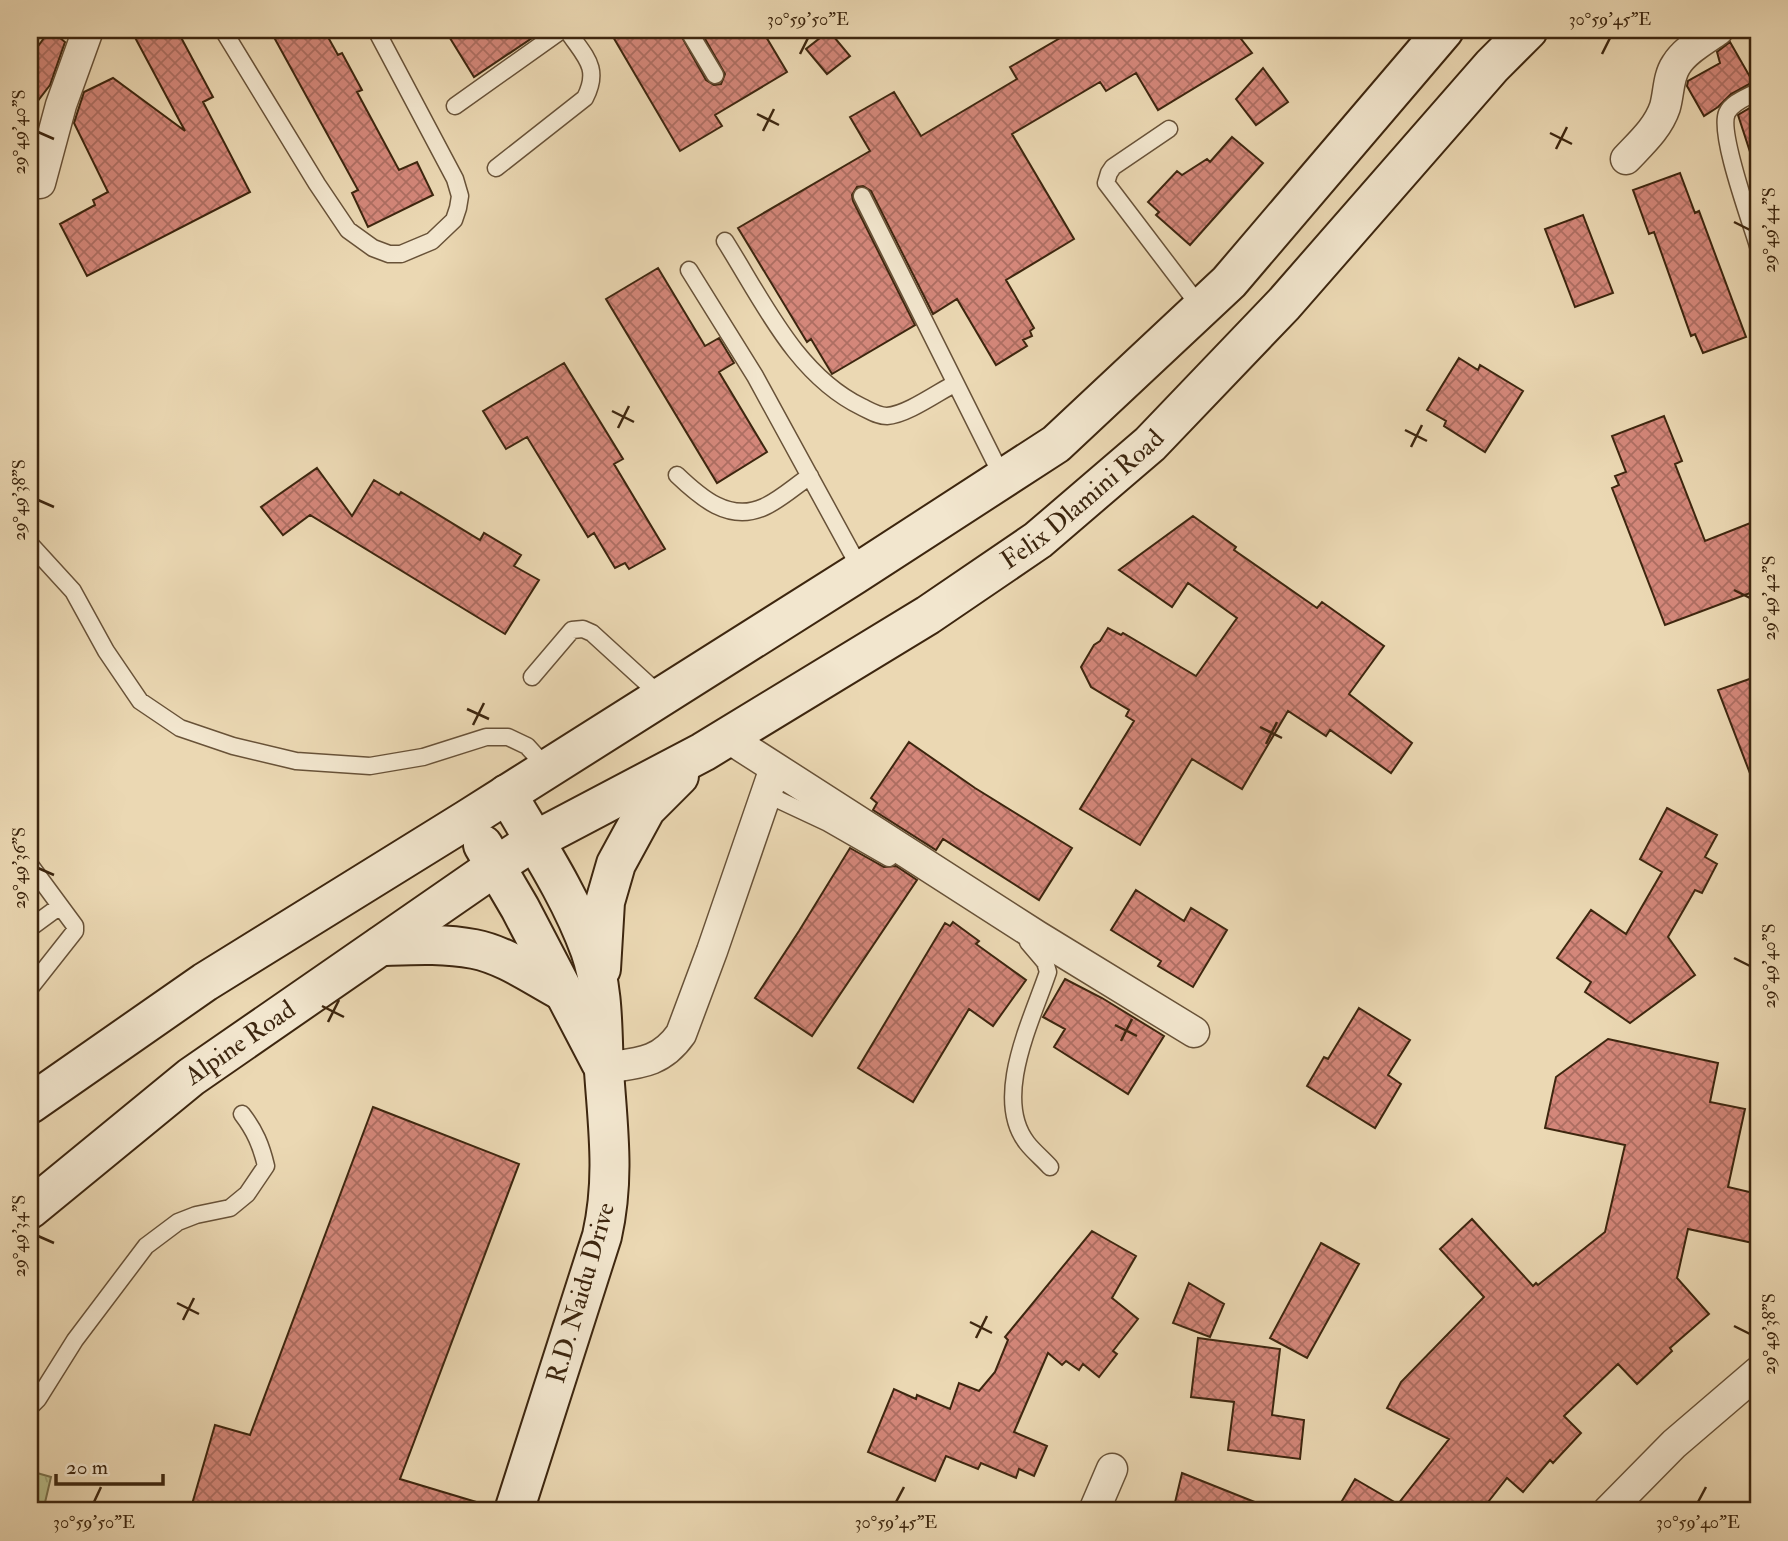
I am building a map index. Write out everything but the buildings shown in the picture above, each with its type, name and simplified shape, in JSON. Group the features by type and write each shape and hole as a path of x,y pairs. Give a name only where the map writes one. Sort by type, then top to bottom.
{"main road":[{"path":"30,1104 205,982 468,819 1056,444 1229,282 1444,30"},
{"name":"Felix Dlamini Road","path":"496,866 534,841 715,745 928,615 1038,540 1150,444 1284,304 1492,66 1528,30"},
{"path":"600,988 605,902 616,864 646,809 715,745"},
{"name":"R.D. Naidu Drive","path":"507,794 560,885 590,949 604,1015 604,1068 611,1155 608,1207 583,1300 514,1511"},
{"name":"R.D. Naidu Drive","path":"468,819 520,908 604,1068"},
{"name":"Alpine Road","path":"30,1209 191,1077 496,866"},
{"path":"382,946 449,945 477,949 510,962 562,991"}],"street":[{"path":"40,183 61,105 88,30"},
{"path":"1626,159 1656,126 1664,109 1677,63 1688,51 1717,30"},
{"path":"715,745 1194,1032"},
{"path":"604,1068 653,1060 673,1046 681,1034 771,781"},
{"path":"1608,1511 1674,1444 1758,1372"},
{"path":"1094,1511 1112,1469"}],"lane":[{"path":"223,30 348,230 373,248 389,254 401,254 432,241 454,220 460,196 455,179 376,30"},
{"path":"454,106 565,30 589,64 593,75 592,85 585,98 496,168"},
{"path":"688,30 715,75"},
{"path":"1758,91 1733,105 1725,122 1729,147 1758,246"},
{"path":"1169,129 1113,167 1106,183 1201,308"},
{"path":"862,196 1003,478"},
{"path":"725,241 785,338 813,373 830,389 874,413 886,416 898,414 954,384"},
{"path":"689,270 755,376 861,570"},
{"path":"677,475 703,500 718,508 748,511 763,508 810,477"},
{"path":"30,544 74,591 106,651 141,701 180,728 233,746 296,761 370,766 423,757 486,737 508,737 527,746 547,768"},
{"path":"532,677 572,630 583,629 592,633 662,696"},
{"path":"771,781 855,838 1023,938 1038,951 1048,972 1022,1051 1013,1086 1013,1108 1027,1143 1050,1167"},
{"path":"30,865 35,883 60,906 75,926 75,931 30,988"},
{"path":"30,928 60,906"},
{"path":"30,1407 38,1399 75,1340 146,1246 178,1222 230,1208 247,1194 258,1179 266,1166 262,1149 256,1132 242,1114"}],"green space":[{"path":"30,1471 51,1477 43,1511 30,1511"}]}
